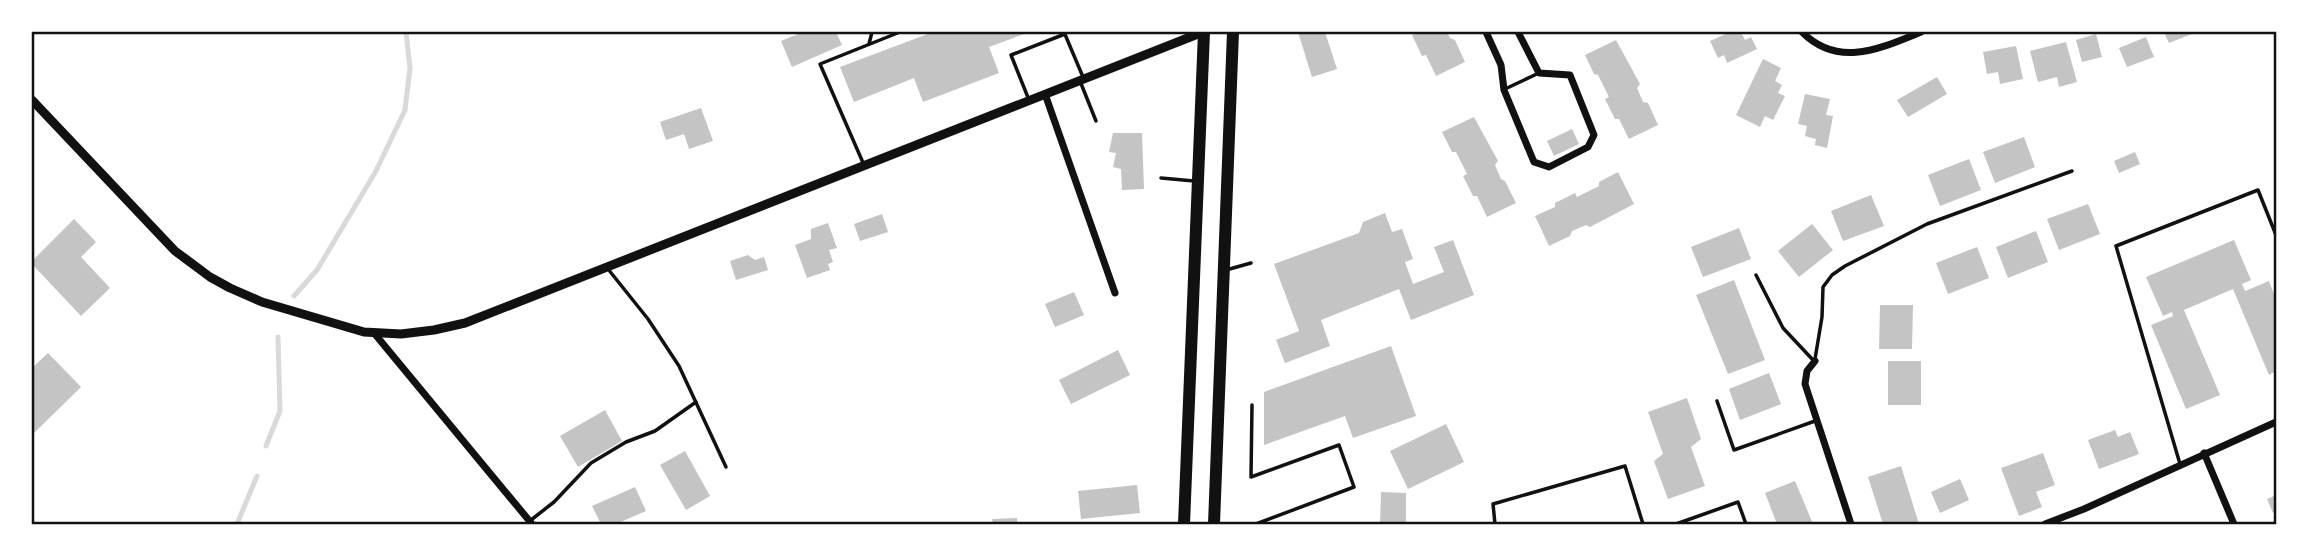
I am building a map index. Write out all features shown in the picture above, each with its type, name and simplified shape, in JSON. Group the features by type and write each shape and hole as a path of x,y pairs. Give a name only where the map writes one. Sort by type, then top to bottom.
{"main road":[{"path":"1184,524 1203,32"},
{"path":"1214,524 1233,32"}],"street":[{"path":"32,100 175,250 210,278 262,302 374,333 401,334 465,323 1203,32"},
{"path":"1486,32 1502,65 1504,90 1534,162 1549,167 1588,146 1594,135 1570,75 1539,73 1518,32"},
{"path":"1802,32 1826,47 1858,53 1880,49 1921,32"},
{"path":"1045,94 1115,293"},
{"path":"374,333 531,523"},
{"path":"1815,362 1807,371 1805,384 1851,524"},
{"path":"2045,524 2277,422"},
{"path":"2204,453 2234,524"}],"lane":[{"path":"869,44 872,32"},
{"path":"864,165 820,64 900,32"},
{"path":"1029,100 1011,55 1065,33 1096,121"},
{"path":"1504,90 1539,73"},
{"path":"1815,362 1822,317 1823,287 1832,275 1927,224 2072,171"},
{"path":"1161,178 1198,181"},
{"path":"2180,464 2116,246 2258,191 2277,235"},
{"path":"1224,271 1251,262"},
{"path":"607,267 648,318 679,366 726,467"},
{"path":"1756,275 1783,328 1815,362"},
{"path":"1717,401 1734,450 1817,420"},
{"path":"531,523 591,463 626,442 655,431 696,402"},
{"path":"1252,405 1251,477 1339,445 1354,487 1256,524"},
{"path":"1495,524 1493,504 1625,466 1643,524"},
{"path":"1676,524 1738,502 1746,524"}],"building":[{"path":"803,32 836,32 842,45 792,67 781,41"},
{"path":"933,32 1029,32 989,47 999,73 923,102 914,78 854,102 840,67"},
{"path":"1298,32 1325,32 1337,69 1312,77"},
{"path":"1415,32 1447,32 1450,38 1455,40 1465,62 1436,76 1426,55 1422,56 1412,35"},
{"path":"1730,32 1741,32 1745,40 1751,37 1757,49 1727,63 1724,55 1718,58 1710,41"},
{"path":"2164,32 2197,32 2169,43"},
{"path":"2096,34 2102,57 2082,62 2076,40"},
{"path":"2146,37 2154,57 2127,67 2119,48"},
{"path":"1616,40 1640,84 1637,88 1643,102 1648,103 1658,125 1629,139 1619,119 1615,119 1605,99 1609,97 1585,55"},
{"path":"2066,42 2077,82 2059,87 2057,77 2038,82 2030,51"},
{"path":"2016,46 2023,79 2000,84 1998,72 1987,74 1983,52"},
{"path":"1763,59 1781,68 1775,81 1782,85 1778,93 1785,96 1773,120 1765,116 1760,127 1736,115"},
{"path":"1937,77 1947,94 1908,117 1897,100"},
{"path":"1805,94 1830,99 1826,115 1833,116 1827,148 1815,145 1816,139 1805,136 1807,126 1798,124"},
{"path":"701,108 713,141 689,149 684,134 666,140 660,122"},
{"path":"1474,117 1498,161 1495,165 1501,179 1505,181 1516,203 1487,217 1463,176 1467,174 1456,152 1452,152 1442,132"},
{"path":"1572,129 1579,144 1554,156 1547,141"},
{"path":"1113,133 1142,133 1144,189 1122,190 1121,169 1113,167 1116,153 1109,152"},
{"path":"2024,137 2035,167 1995,183 1983,152"},
{"path":"2135,152 2140,164 2119,173 2114,161"},
{"path":"1969,159 1981,190 1940,206 1928,175"},
{"path":"1618,172 1634,204 1590,227 1586,225 1572,231 1570,236 1549,246 1535,216 1555,207 1555,203 1575,193 1577,197 1599,186 1599,182"},
{"path":"1871,195 1884,226 1843,241 1831,211"},
{"path":"2088,204 2100,234 2059,250 2047,219"},
{"path":"1385,213 1392,232 1402,229 1413,259 1405,262 1413,284 1444,272 1434,247 1453,240 1474,295 1411,320 1399,289 1321,320 1330,346 1285,363 1276,340 1299,331 1274,264 1359,233 1363,222"},
{"path":"882,214 888,232 860,241 854,224"},
{"path":"74,219 96,242 81,257 110,288 81,316 32,264"},
{"path":"828,223 837,248 829,250 833,262 828,264 830,270 807,278 795,245 811,239 811,229"},
{"path":"1812,224 1833,250 1799,277 1778,251"},
{"path":"1739,228 1751,259 1703,277 1691,247"},
{"path":"2036,231 2048,262 2008,278 1996,247"},
{"path":"2234,240 2251,280 2242,284 2245,291 2269,281 2276,299 2276,371 2269,375 2233,289 2184,310 2220,395 2186,409 2151,325 2173,316 2172,312 2163,316 2146,277"},
{"path":"1977,247 1989,278 1948,294 1936,263"},
{"path":"748,255 755,260 764,257 768,270 736,280 730,261"},
{"path":"1734,280 1765,360 1728,374 1696,295"},
{"path":"1074,292 1084,315 1055,327 1045,304"},
{"path":"1880,305 1913,305 1912,349 1879,349"},
{"path":"1391,346 1416,416 1353,438 1345,416 1264,445 1264,392"},
{"path":"1118,350 1130,375 1071,404 1059,380"},
{"path":"48,353 81,387 32,435 32,368"},
{"path":"1888,361 1921,361 1921,405 1888,405"},
{"path":"1769,373 1781,404 1740,420 1729,389"},
{"path":"1687,398 1701,439 1691,447 1705,486 1668,499 1654,461 1663,454 1648,412"},
{"path":"605,410 622,441 578,467 560,436"},
{"path":"1446,424 1464,462 1408,489 1390,451"},
{"path":"2115,430 2118,437 2130,432 2139,454 2099,469 2088,440"},
{"path":"685,451 710,496 686,510 660,465"},
{"path":"2043,453 2055,485 2036,492 2042,507 2019,516 2001,468"},
{"path":"1901,466 1919,524 1883,524 1868,477"},
{"path":"1960,479 1969,500 1940,513 1931,492"},
{"path":"1795,481 1813,524 1777,524 1765,493"},
{"path":"1137,485 1140,513 1081,519 1078,491"},
{"path":"635,487 646,511 616,524 601,524 592,506"},
{"path":"1381,492 1406,493 1406,524 1380,524"},
{"path":"2276,495 2276,511 2273,513 2267,499"},
{"path":"1017,518 1017,524 993,524 992,519"}],"waterway":[{"path":"294,296 317,270 376,171 405,110 410,68 406,32"},
{"path":"266,446 280,411 278,337"},
{"path":"237,524 257,476"}]}
